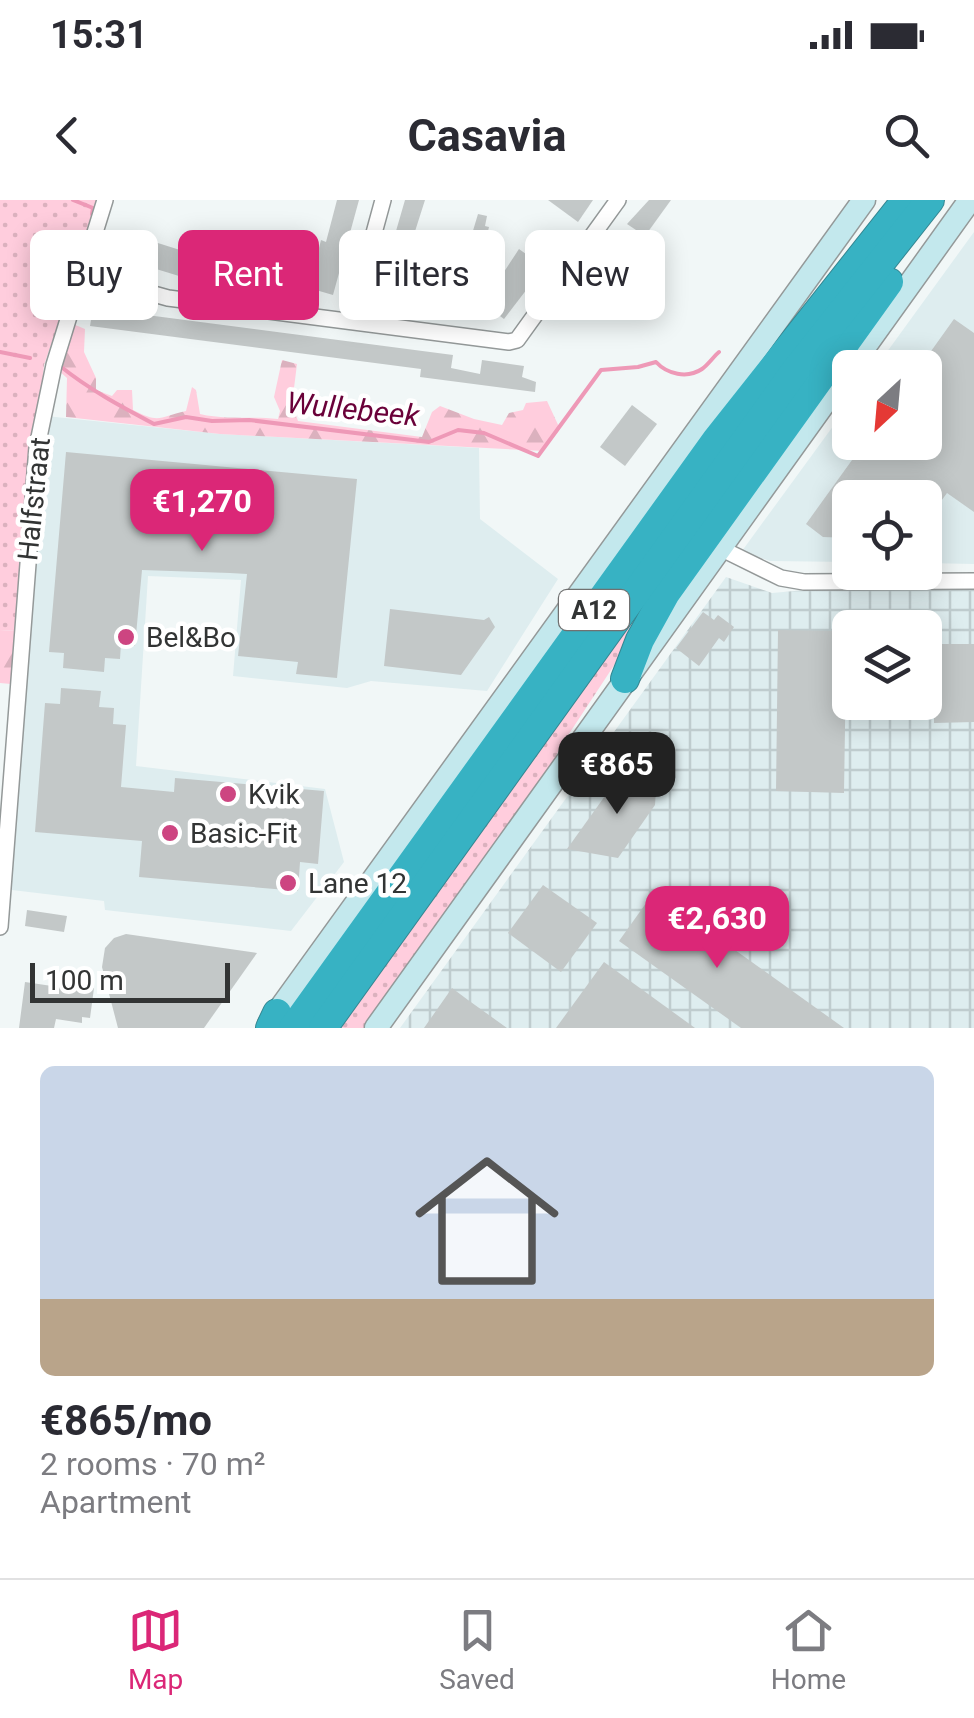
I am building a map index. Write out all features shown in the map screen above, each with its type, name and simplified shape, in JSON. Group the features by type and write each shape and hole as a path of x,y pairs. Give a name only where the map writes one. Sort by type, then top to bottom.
{"highway":[{"path":"723,396 738,385 890,200"},
{"name":"A12","path":"277,1024 716,440 906,200"},
{"name":"A12","path":"323,1028 795,371 930,200"},
{"path":"625,679 640,640 666,593 944,200"}],"main road":[{"path":"277,1024 864,200"},
{"path":"376,1028 970,200"}],"street":[{"name":"Halfstraat","path":"0,927 37,447 54,365 105,200"},
{"path":"375,230 383,200"},
{"path":"350,320 517,340 618,200"},
{"path":"158,295 339,319"},
{"path":"720,548 781,578 804,582 974,581"}],"shaded area":[{"path":"974,232 974,564 942,563 942,480 832,480 832,562 770,561 742,551 832,428 832,460 942,460 942,350 888,350"},
{"path":"36,415 220,434 479,448 480,519 558,579 487,691 371,681 347,688 233,676 241,580 148,576 136,766 325,789 344,862 291,931 105,910 104,901 12,890 11,684 23,590"},
{"path":"974,575 974,1028 400,1028 726,577 772,593 832,588 942,590 942,578"}],"green space":[{"path":"0,200 101,200 91,230 30,230 30,320 60,320 44,365 18,631 0,630"},
{"path":"73,324 85,329 84,352 96,378 96,390 112,396 117,390 132,390 133,410 149,417 186,411 192,387 200,414 278,419 280,411 274,397 282,360 297,364 292,404 298,421 422,437 432,412 440,406 502,425 509,413 523,410 526,403 547,401 560,429 543,451 220,434 66,417 67,378 58,370"},
{"path":"801,381 561,746 534,799 368,1028 335,1028"},
{"path":"0,630 18,631 11,684 0,683"}],"building":[{"path":"337,200 359,200 351,230 339,230 339,273 333,295 319,291 319,248 321,240 326,242"},
{"path":"405,200 425,200 415,230 396,230"},
{"path":"548,200 593,200 578,222"},
{"path":"649,200 671,200 649,230 636,230 627,224"},
{"path":"478,214 487,216 488,230 473,230"},
{"path":"158,243 178,249 178,276 158,270"},
{"path":"519,249 525,253 525,292 505,318 505,270"},
{"path":"158,316 453,355 451,368 480,374 482,360 524,366 522,377 536,382 535,392 420,377 421,369 90,326 91,320 158,320"},
{"path":"954,319 974,333 974,512 947,493 942,500 942,480 838,480 852,460 942,460 942,350 932,350"},
{"path":"632,405 657,424 625,466 600,447"},
{"path":"66,452 357,479 337,678 296,674 298,662 238,656 247,574 230,573 142,570 135,646 121,644 120,659 105,658 104,672 63,668 64,653 49,652"},
{"path":"832,488 832,537 823,537 806,524"},
{"path":"390,609 484,620 489,617 495,627 461,675 384,666"},
{"path":"703,612 714,620 718,615 734,627 724,642 719,638 699,666 676,648"},
{"path":"778,630 832,631 832,720 845,720 844,793 776,791"},
{"path":"942,644 974,644 974,722 934,723 942,720"},
{"path":"61,688 101,691 99,707 114,708 113,724 126,725 121,787 174,792 175,778 324,791 318,864 300,862 298,891 139,877 142,841 35,832 45,703 60,704"},
{"path":"625,768 656,790 655,805 618,858 567,849"},
{"path":"543,885 597,923 561,972 508,933"},
{"path":"654,892 844,1028 741,1028 619,941"},
{"path":"27,910 67,916 64,932 25,926"},
{"path":"126,934 257,953 204,1028 118,1028 102,967 105,948 114,938"},
{"path":"604,962 695,1028 556,1028"},
{"path":"25,982 94,988 90,1018 82,1017 82,1023 56,1019 54,1028 19,1028"},
{"path":"452,988 468,1000 507,1028 424,1028"}],"waterway":[{"path":"73,200 93,208 92,214"},
{"name":"Wullebeek","path":"0,352 30,358"},
{"name":"Wullebeek","path":"60,366 154,424 186,417 249,420 429,442 458,430 484,433 538,456 601,370 656,362 671,372 690,374 702,369 719,352"}],"place":[{"name":"Bel&Bo","path":"126,637"},
{"name":"Kvik","path":"228,794"},
{"name":"Basic-Fit","path":"170,833"},
{"name":"Lane 12","path":"288,883"}]}
